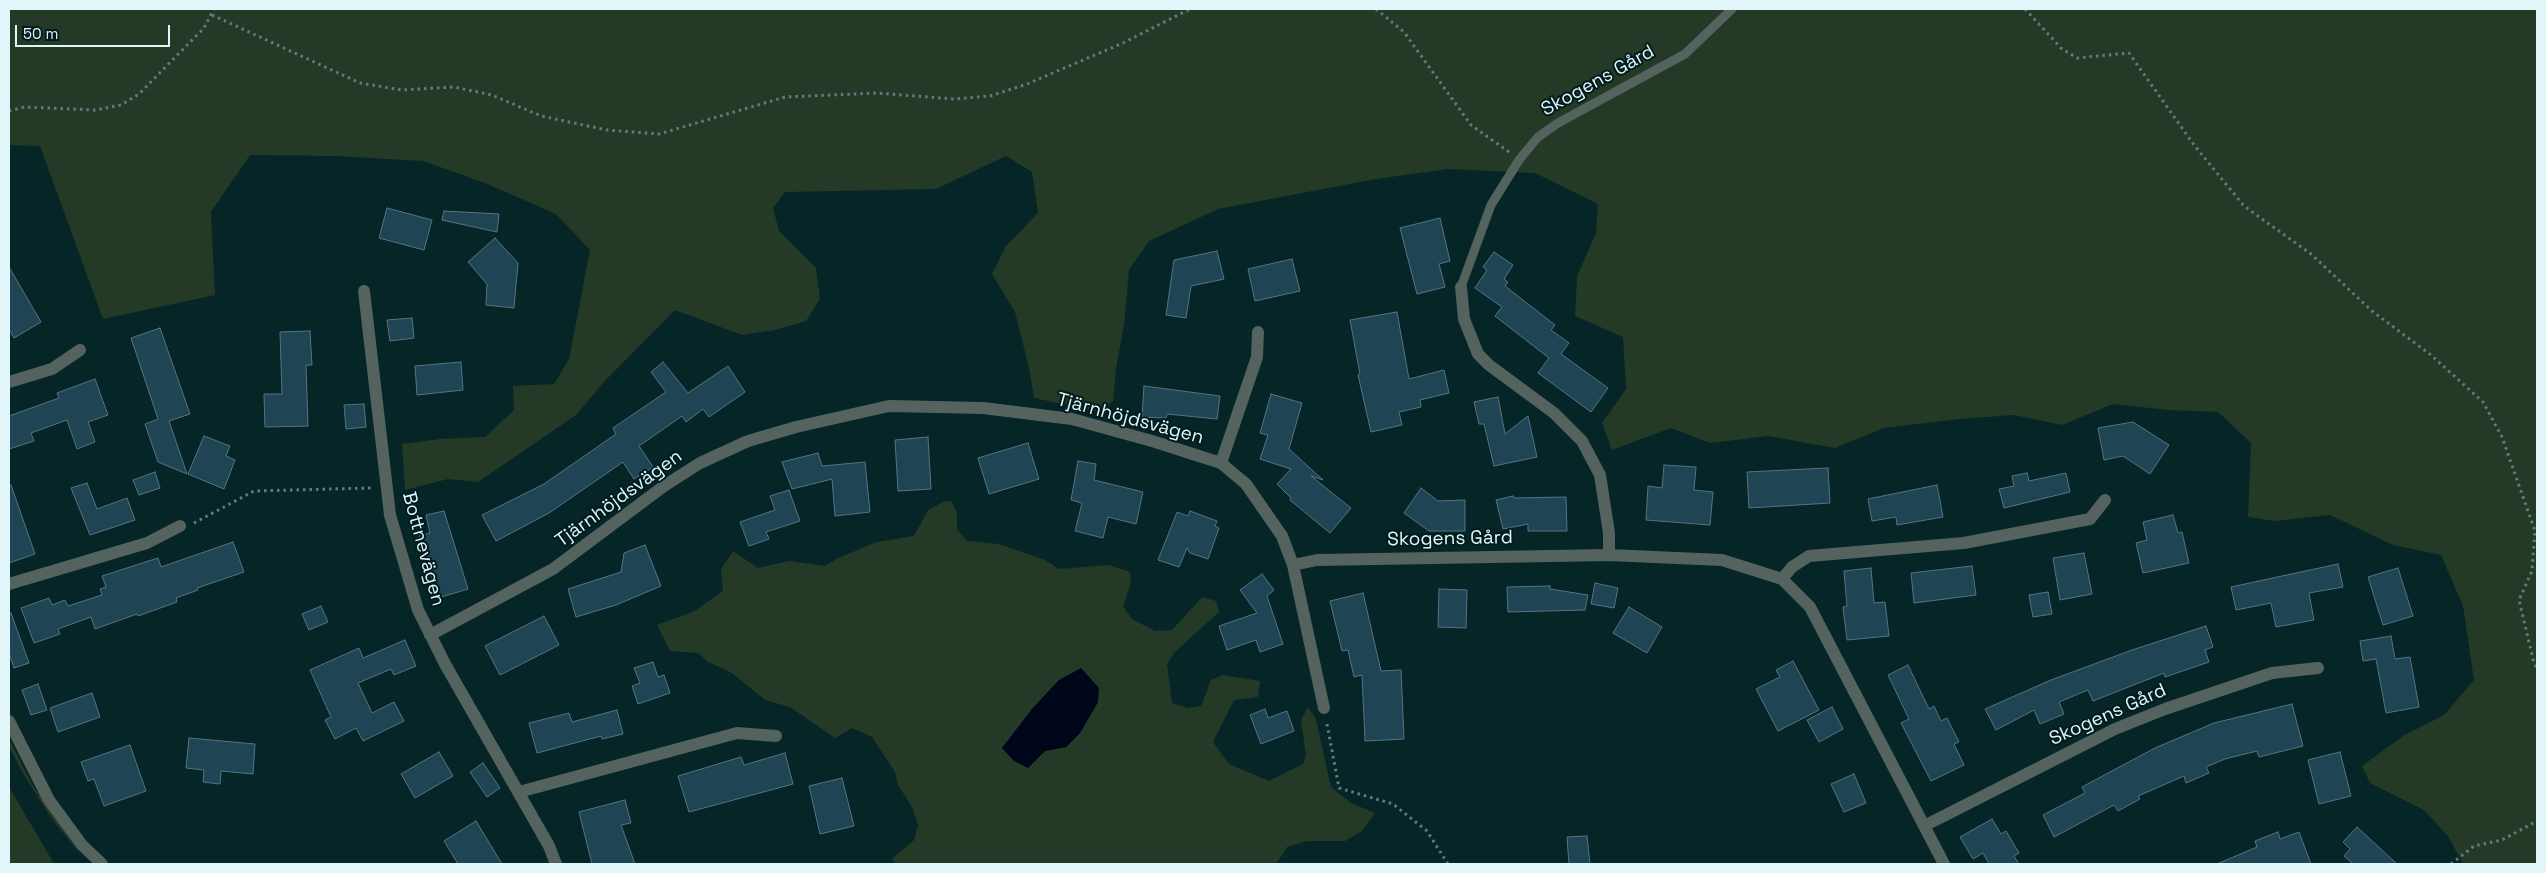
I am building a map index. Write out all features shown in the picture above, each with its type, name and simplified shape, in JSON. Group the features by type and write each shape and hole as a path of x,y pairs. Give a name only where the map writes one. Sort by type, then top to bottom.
{"street":[{"name":"Skogens Gård","path":"1462,287 1464,319 1478,354 1489,366 1554,413 1582,441 1600,475 1609,525 1609,555"},
{"name":"Bottnevägen","path":"364,290 390,515 418,610 430,635 549,846 556,864"},
{"name":"Tjärnhöjdsvägen","path":"1221,463 1257,357 1258,332"},
{"path":"9,382 52,369 80,350"},
{"name":"Tjärnhöjdsvägen","path":"430,635 553,569 664,486 700,463 748,441 796,427 888,406 983,408 1072,420 1152,441 1221,463 1246,484 1282,536 1293,565 1324,708"},
{"path":"1782,579 1792,567 1809,556 1973,541 2090,519 2105,500"},
{"path":"9,584 147,543 180,526"},
{"name":"Skogens Gård","path":"1293,565 1317,560 1609,555 1722,560 1782,579 1810,607 1944,864"},
{"name":"Skogens Gård","path":"1924,826 2115,729 2165,709 2272,673 2318,668"},
{"path":"9,721 49,800 82,845 102,864"},
{"path":"519,792 737,733 776,736"}],"lane":[{"name":"Skogens Gård","path":"1462,287 1491,205 1519,160 1538,137 1558,123 1685,54 1732,9"}],"path":[{"path":"9,110 24,107 95,110 121,105 139,94 204,28 214,9"},
{"path":"212,15 360,83 402,90 454,87 492,95 541,116 607,130 659,134 785,97 877,93 954,99 990,96 1027,84 1123,43 1190,9"},
{"path":"1376,9 1404,32 1471,125 1519,160"},
{"path":"2025,9 2062,49 2077,58 2128,53 2194,145 2244,206 2311,254 2372,311 2431,355 2483,402 2502,437 2536,531 2532,571 2519,600 2534,663 2537,668"},
{"path":"180,526 201,521 254,491 387,488"},
{"path":"1324,708 1338,788 1393,804 1427,831 1448,864"},
{"path":"2451,864 2474,846 2502,840 2537,822"}],"green space":[{"path":"9,9 2537,9 2537,864 2463,864 2448,836 2424,810 2370,783 2362,766 2403,736 2444,715 2474,680 2463,606 2441,555 2393,545 2330,515 2274,521 2248,517 2251,443 2218,412 2168,410 2113,404 2062,425 2014,415 1959,419 1884,428 1835,448 1768,436 1710,443 1671,428 1612,450 1602,423 1626,389 1623,337 1575,316 1577,276 1596,233 1598,204 1535,173 1448,169 1376,179 1218,209 1149,241 1129,270 1124,325 1116,369 1113,401 1101,412 1034,398 1029,368 1015,312 992,274 1006,246 1038,213 1032,172 1006,156 936,189 785,192 773,208 779,231 816,268 820,299 806,321 775,330 742,335 675,310 603,383 576,415 478,482 448,479 405,490 402,444 440,439 485,437 514,410 513,386 554,384 569,359 590,250 556,214 485,183 423,161 335,156 250,155 211,212 215,295 103,319 40,146 9,145"},
{"path":"945,501 951,501 957,513 957,529 967,541 999,544 1045,560 1059,569 1108,565 1128,571 1131,575 1130,586 1123,606 1132,619 1155,631 1172,630 1202,597 1216,601 1219,612 1175,652 1167,664 1172,703 1188,708 1201,706 1211,680 1223,675 1260,681 1258,697 1234,700 1213,742 1229,764 1269,781 1303,764 1306,755 1301,720 1308,707 1316,719 1331,787 1351,803 1375,813 1362,831 1345,841 1307,841 1287,847 1276,864 895,864 892,859 914,840 918,825 912,807 898,785 895,772 872,737 852,728 835,738 790,707 765,700 732,673 708,662 699,653 670,651 657,625 693,612 723,591 721,569 733,551 758,568 789,561 825,566 838,558 877,542 914,536 928,510","holes":["1059,680 1098,702 1080,733 1066,747 1045,751 1002,748 1032,709"]},
{"path":"9,739 33,786 80,854 52,819 21,770 9,746"},
{"path":"9,787 53,862 55,864 9,864"}],"water":[{"path":"1081,668 1099,688 1098,702 1080,733 1066,747 1045,751 1028,768 1014,761 1002,748 1032,709 1059,680"}],"building":[{"path":"387,208 432,220 424,250 379,238"},
{"path":"444,211 499,214 497,232 442,220"},
{"path":"1440,218 1450,261 1439,264 1445,287 1417,294 1400,228"},
{"path":"495,238 518,263 514,308 486,305 487,284 468,262"},
{"path":"1217,251 1224,279 1191,286 1186,318 1166,315 1174,260"},
{"path":"1494,252 1513,265 1504,279 1508,282 1505,286 1555,325 1551,330 1569,343 1561,354 1608,388 1591,412 1538,373 1549,358 1495,316 1502,307 1475,288 1487,270 1483,267"},
{"path":"1292,259 1300,291 1255,301 1248,269"},
{"path":"9,267 41,322 14,338 9,329"},
{"path":"1397,312 1409,379 1444,370 1449,393 1420,400 1421,407 1399,412 1402,425 1371,432 1358,375 1360,374 1350,320"},
{"path":"412,318 414,338 390,341 387,320"},
{"path":"160,328 190,414 169,421 187,474 158,462 145,424 158,419 131,338"},
{"path":"310,331 312,365 306,365 308,426 265,427 264,394 282,394 280,332"},
{"path":"461,362 463,390 417,395 415,366"},
{"path":"663,362 688,393 728,366 745,392 709,417 703,409 686,422 682,416 639,446 653,467 634,479 623,462 549,513 496,541 482,515 544,484 616,434 613,428 666,392 651,372"},
{"path":"95,379 108,415 88,422 95,442 77,449 67,420 31,433 34,441 9,449 9,416 59,398 57,393"},
{"path":"1144,386 1220,396 1217,419 1167,414 1166,418 1142,417"},
{"path":"1271,394 1302,403 1289,449 1323,480 1311,476 1351,508 1330,533 1290,500 1291,498 1277,484 1291,469 1260,459 1268,435 1260,433"},
{"path":"1498,397 1505,434 1528,416 1537,457 1494,466 1484,424 1479,424 1474,402"},
{"path":"364,404 366,427 346,429 344,405"},
{"path":"2133,422 2169,445 2150,474 2123,456 2104,460 2098,428"},
{"path":"204,436 230,446 226,456 235,460 224,489 188,474"},
{"path":"928,437 931,489 898,491 895,440"},
{"path":"1028,443 1039,479 989,494 978,458"},
{"path":"818,453 822,466 865,462 870,512 835,516 832,479 792,489 782,462"},
{"path":"1078,461 1096,464 1094,480 1143,492 1136,524 1108,517 1103,538 1075,531 1082,503 1071,500"},
{"path":"1664,465 1696,467 1694,490 1713,492 1710,525 1646,520 1648,486 1662,488"},
{"path":"1828,468 1830,503 1749,508 1747,472"},
{"path":"155,472 160,488 139,495 133,480"},
{"path":"2027,473 2029,481 2066,473 2070,492 2004,508 1999,489 2014,486 2012,476"},
{"path":"87,483 97,509 127,498 135,520 90,535 71,488"},
{"path":"9,485 11,485 35,554 9,563"},
{"path":"1937,485 1943,517 1897,525 1896,517 1872,521 1868,499"},
{"path":"1421,488 1438,501 1465,500 1465,531 1429,531 1404,513"},
{"path":"789,490 800,521 766,532 769,539 749,546 740,522 775,510 770,496"},
{"path":"1513,496 1514,498 1566,497 1567,531 1528,531 1528,524 1503,529 1496,500"},
{"path":"444,511 468,589 438,598 419,536 430,533 426,515"},
{"path":"1190,511 1217,521 1215,526 1219,528 1208,559 1190,553 1187,548 1179,567 1158,560 1177,512 1188,516"},
{"path":"2173,515 2178,533 2182,532 2189,563 2143,573 2136,543 2147,540 2143,522"},
{"path":"233,542 244,572 197,588 198,590 176,598 177,602 138,616 137,614 95,629 91,617 58,629 60,634 34,643 21,608 49,598 52,605 65,600 68,606 102,595 100,589 106,587 102,576 158,558 161,567"},
{"path":"645,545 661,586 616,605 576,617 568,589 621,572 624,553"},
{"path":"2084,553 2092,594 2060,600 2053,558"},
{"path":"2338,564 2343,587 2309,593 2314,620 2276,627 2271,603 2236,610 2231,587"},
{"path":"1972,566 1976,595 1914,603 1911,573"},
{"path":"1871,568 1874,603 1885,602 1889,636 1847,640 1843,607 1847,606 1844,571"},
{"path":"2398,568 2413,616 2383,625 2368,577"},
{"path":"1262,574 1274,590 1267,596 1283,644 1260,652 1256,640 1227,650 1219,626 1257,613 1240,590"},
{"path":"1595,583 1618,588 1614,608 1591,604"},
{"path":"1550,586 1550,589 1588,595 1585,610 1508,612 1507,587"},
{"path":"1439,589 1467,590 1466,628 1438,627"},
{"path":"2048,592 2052,614 2033,617 2029,595"},
{"path":"1363,593 1381,671 1401,670 1404,739 1365,741 1362,675 1354,677 1348,650 1342,651 1330,601"},
{"path":"321,606 328,622 309,630 302,614"},
{"path":"1629,607 1662,627 1647,653 1613,633"},
{"path":"11,613 29,663 14,668 9,653 9,614"},
{"path":"544,616 559,645 500,675 485,646"},
{"path":"2206,626 2213,647 2205,650 2209,662 2165,677 2164,673 2093,701 2088,690 2059,702 2064,714 2040,724 2034,710 1996,730 1985,709 2051,680 2132,650"},
{"path":"2391,636 2395,659 2410,657 2419,707 2386,713 2376,659 2363,661 2360,641"},
{"path":"405,640 416,666 394,675 391,669 358,683 372,713 394,702 404,721 363,741 356,728 335,739 325,720 331,717 310,670 359,648 363,658"},
{"path":"1793,661 1819,710 1778,731 1756,689 1780,677 1776,670"},
{"path":"653,662 658,677 664,675 670,693 638,704 632,686 640,683 634,668"},
{"path":"1908,665 1929,709 1934,706 1941,721 1947,718 1959,742 1954,744 1964,765 1931,781 1901,723 1909,719 1888,675"},
{"path":"38,684 47,710 31,715 22,690"},
{"path":"92,693 100,717 58,732 50,708"},
{"path":"2292,704 2303,746 2259,757 2257,751 2225,759 2206,767 2209,773 2186,783 2184,776 2138,796 2140,799 2118,811 2114,805 2054,837 2043,815 2085,793 2082,787 2155,748 2214,723"},
{"path":"1832,707 1843,729 1819,742 1807,720"},
{"path":"1265,709 1268,718 1287,711 1294,731 1261,744 1250,715"},
{"path":"617,710 623,734 602,739 601,736 537,753 529,723 569,713 572,722"},
{"path":"189,738 255,744 253,774 221,771 220,784 203,782 204,770 186,768"},
{"path":"130,745 146,791 104,806 94,779 88,781 81,762"},
{"path":"439,752 453,776 415,798 401,774"},
{"path":"2340,752 2351,796 2319,804 2308,760"},
{"path":"785,753 793,784 689,812 678,776 741,757 744,765"},
{"path":"483,763 500,788 487,797 470,772"},
{"path":"1854,774 1866,803 1844,812 1831,784"},
{"path":"842,778 854,826 820,834 809,786"},
{"path":"625,800 631,823 621,825 635,864 592,864 579,812"},
{"path":"1992,819 2001,834 2006,831 2019,853 2014,856 2019,864 1989,864 1983,853 1973,859 1960,837"},
{"path":"476,821 502,864 458,864 444,841"},
{"path":"2357,827 2397,864 2353,864 2344,856 2350,849 2343,842"},
{"path":"2278,832 2280,839 2299,832 2311,864 2217,864 2257,847 2255,841"},
{"path":"1587,836 1590,864 1569,864 1567,837"}]}
